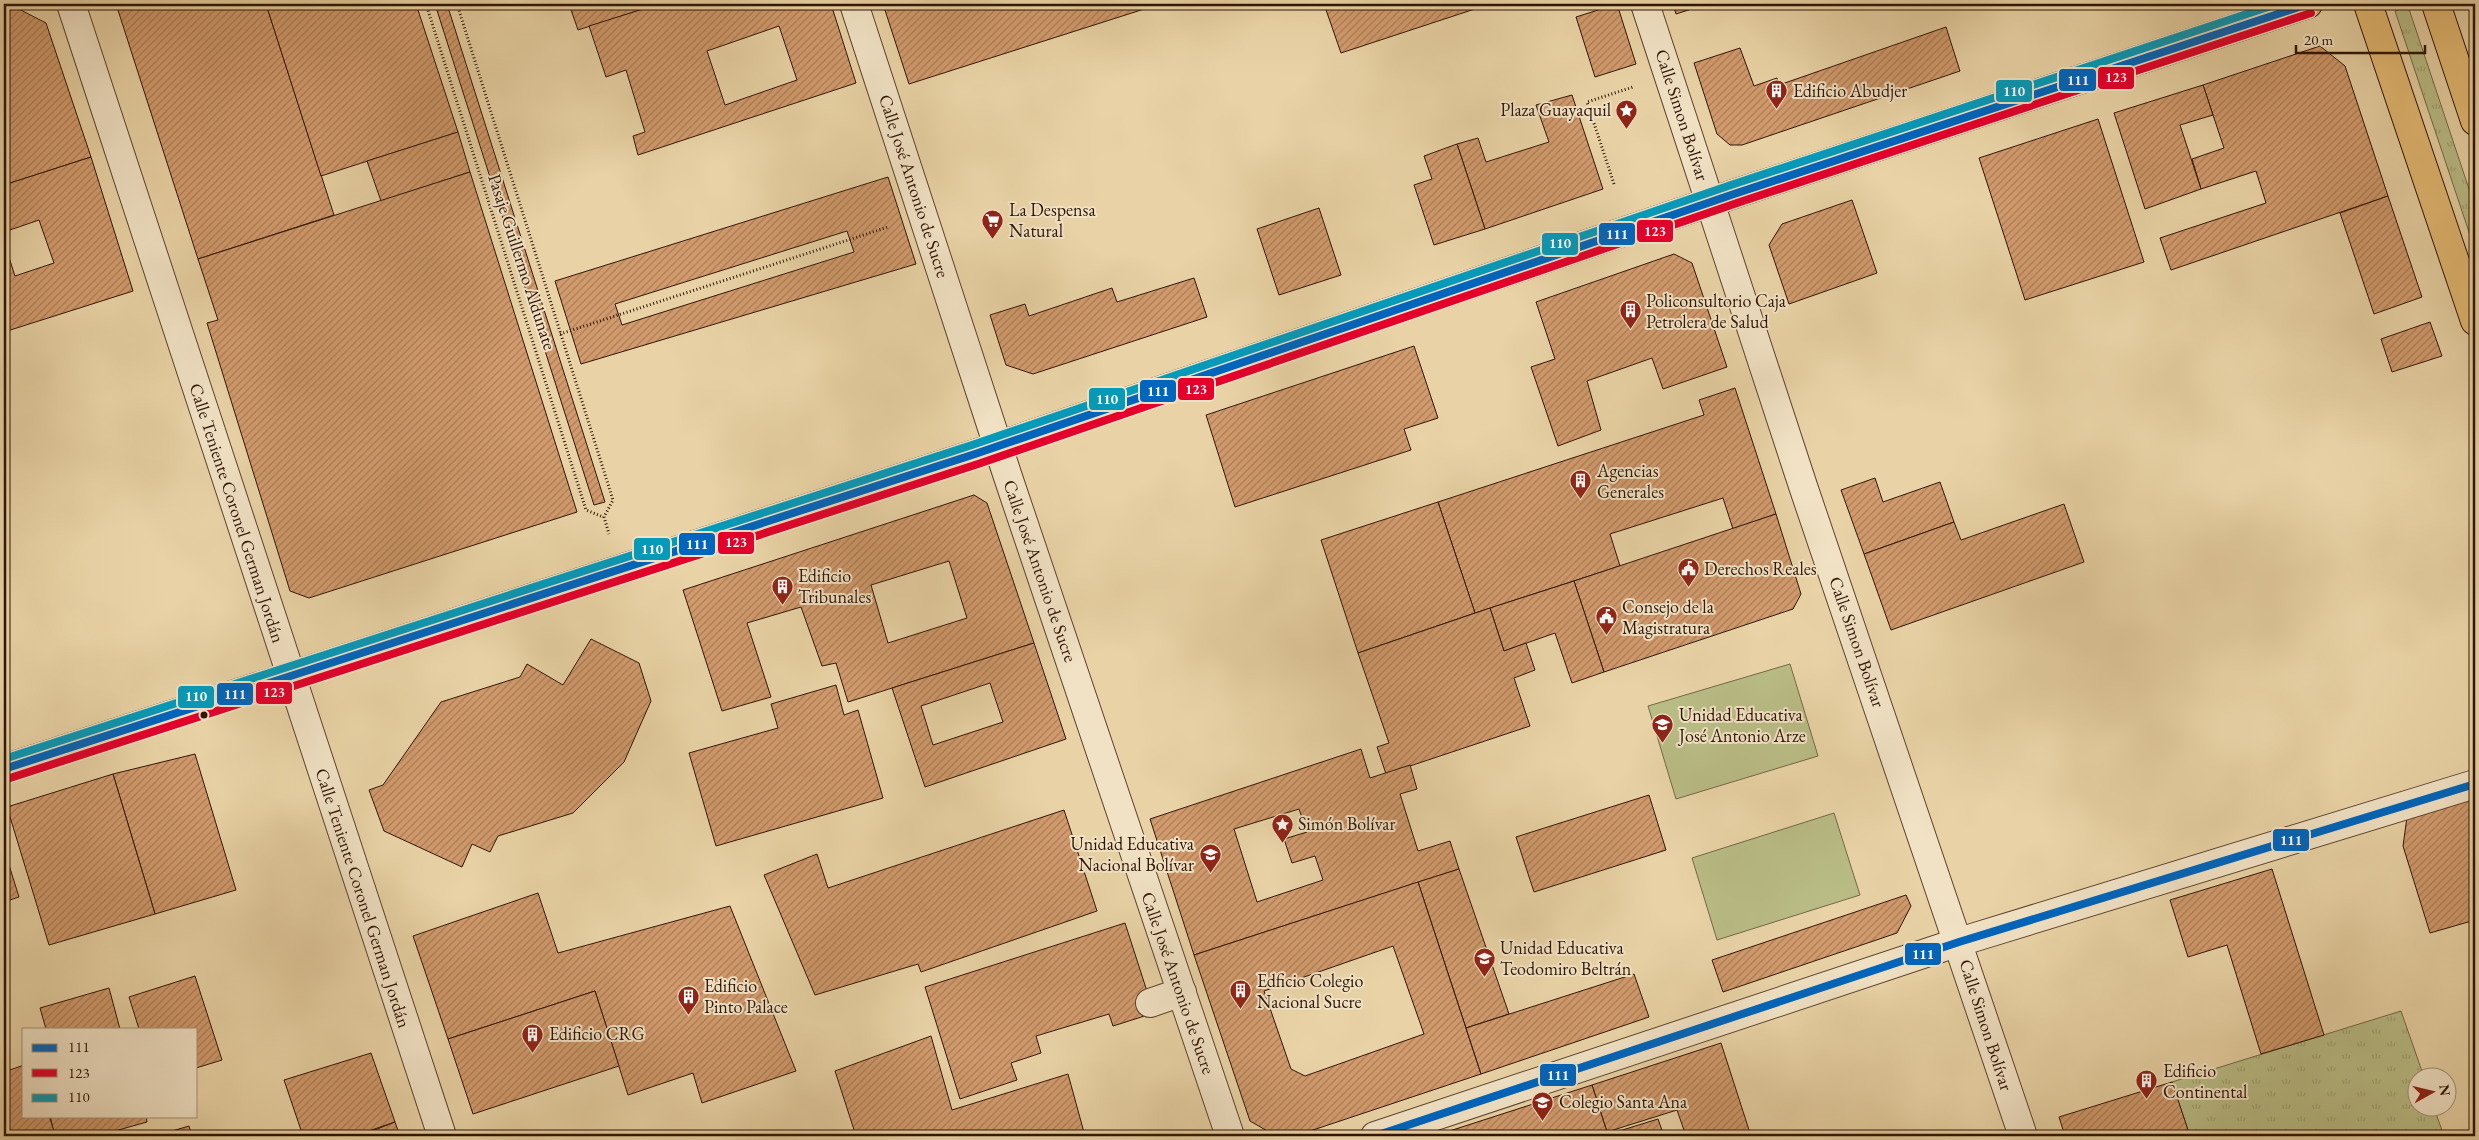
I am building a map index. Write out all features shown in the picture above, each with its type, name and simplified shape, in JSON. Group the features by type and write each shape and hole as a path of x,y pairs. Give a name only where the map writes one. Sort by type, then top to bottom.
{"main road":[{"path":"4,769 999,446 1711,202 2308,4"},
{"path":"2368,4 2475,322"},
{"path":"2436,4 2475,121"}],"street":[{"name":"Calle Teniente Coronel German Jordán","path":"71,4 442,1136"},
{"name":"Calle José Antonio de Sucre","path":"854,4 999,446 1230,1136"},
{"name":"Calle Simon Bolívar","path":"1645,4 1803,486 1959,942 2023,1136"},
{"path":"1375,1136 1959,942 2475,784"},
{"path":"1150,1003 1182,992"}],"path":[{"name":"Pasaje Guillermo Aldunate","path":"426,4 586,510 604,517 613,500 457,4"},
{"path":"1614,184 1587,102 1638,85"},
{"path":"560,334 924,216"},
{"path":"604,517 620,569"}],"green space":[{"path":"2408,6 2475,207 2475,250 2395,11"},
{"path":"1790,664 1818,756 1676,799 1648,706"},
{"path":"1834,813 1860,895 1717,940 1692,858"},
{"path":"2401,1011 2421,1068 2406,1068 2406,1118 2438,1118 2444,1136 2190,1136 2172,1082"}],"building":[{"path":"4,4 9,4 46,23 91,157 4,185 4,117 6,116 4,108"},
{"path":"116,4 266,4 334,215 198,259"},
{"path":"266,4 416,4 458,132 321,176"},
{"path":"435,4 447,4 605,502 594,505"},
{"path":"569,4 659,4 578,30"},
{"path":"659,4 831,4 856,83 638,155 633,136 645,132 626,70 606,77 589,26","holes":["779,26 797,80 725,105 707,51"]},
{"path":"883,4 1160,4 909,84"},
{"path":"1324,4 1490,4 1341,53"},
{"path":"1617,4 1636,64 1595,77 1576,17"},
{"path":"1673,4 1707,4 1676,14"},
{"name":"Edificio Abudjer","path":"1946,27 1960,71 1742,145 1730,145 1717,134 1694,63 1740,48 1754,86 1777,78 1779,85"},
{"path":"2320,46 2345,66 2388,196 2171,270 2160,238 2266,203 2256,171 2201,189 2192,159 2224,148 2203,85"},
{"path":"2203,85 2213,115 2180,125 2201,189 2145,209 2114,113"},
{"path":"1572,95 1603,189 1485,229 1457,144 1478,138 1486,162 1549,142 1536,105"},
{"path":"2098,119 2144,262 2025,300 1979,158"},
{"path":"458,132 470,172 381,201 367,161"},
{"path":"1457,144 1485,229 1434,245 1414,185 1432,179 1424,156"},
{"path":"91,157 133,291 4,332 4,242 15,276 54,263 39,220 4,232 4,185"},
{"path":"470,172 577,512 309,598 290,591 207,323 218,320 198,259"},
{"path":"888,177 916,264 581,364 555,281","holes":["847,231 854,252 622,325 615,304"]},
{"path":"2388,196 2422,297 2374,314 2340,213"},
{"path":"1852,200 1877,273 1789,304 1769,245 1782,224"},
{"path":"1319,208 1341,275 1279,295 1257,229"},
{"name":"Policonsultorio Caja Petrolera de Salud","path":"1674,254 1692,263 1727,367 1663,389 1652,358 1587,381 1601,430 1558,446 1531,367 1555,359 1536,302"},
{"path":"1194,278 1207,317 1033,374 1006,365 990,315 1025,304 1029,316 1112,288 1117,302"},
{"path":"2430,322 2442,356 2392,372 2381,339"},
{"path":"1414,346 1438,418 1404,429 1411,450 1235,507 1206,415"},
{"name":"Agencias Generales","path":"1735,388 1776,514 1733,529 1723,498 1610,534 1620,566 1475,613 1438,502 1704,415 1699,400"},
{"path":"1875,478 1883,502 1940,482 1954,522 1864,554 1841,490"},
{"name":"Edificio Tribunales","path":"974,495 987,503 1034,643 848,702 836,663 822,666 801,607 747,623 771,697 722,711 683,590","holes":["949,561 967,618 888,643 871,585"]},
{"path":"1438,502 1475,613 1358,653 1321,540"},
{"path":"2064,504 2084,562 1891,630 1864,554 1954,522 1961,540"},
{"name":"Derechos Reales","path":"1776,514 1801,594 1793,609 1604,672 1574,581"},
{"name":"Consejo de la Magistratura","path":"1574,581 1604,672 1572,683 1555,633 1504,651 1490,608"},
{"path":"1490,608 1504,651 1526,643 1535,670 1514,678 1530,726 1386,774 1377,747 1389,743 1358,653"},
{"path":"591,639 639,663 651,701 624,762 573,813 498,836 490,852 472,844 462,867 384,831 369,790 383,785 441,702 520,677 527,664 563,685"},
{"path":"1034,643 1066,739 925,787 892,688","holes":["990,683 1003,722 933,745 921,706"]},
{"path":"836,685 844,715 858,710 883,798 716,846 689,753 778,728 771,704"},
{"path":"1361,749 1370,778 1410,765 1417,789 1400,794 1418,851 1450,841 1459,869 1194,955 1150,819","holes":["1299,809 1307,832 1284,839 1292,863 1315,856 1323,880 1257,902 1234,829"]},
{"path":"195,754 236,890 155,914 113,774"},
{"path":"113,774 155,914 49,945 7,807"},
{"path":"1649,795 1666,850 1534,892 1516,837"},
{"path":"2475,796 2475,920 2430,933 2403,846 2407,817"},
{"path":"1064,810 1097,911 921,972 918,964 815,995 764,875 817,854 828,888"},
{"path":"4,849 19,897 4,902"},
{"path":"1459,869 1509,1014 1466,1028 1418,882"},
{"path":"2272,869 2324,1035 2261,1054 2227,945 2188,957 2170,900"},
{"name":"Edficio Colegio Nacional Sucre","path":"1418,882 1481,1074 1295,1136 1276,1136 1250,1121 1194,955","holes":["1393,946 1424,1034 1305,1076 1291,1069 1264,991"]},
{"name":"Edificio Pinto Palace","path":"538,893 558,953 730,906 796,1071 702,1103 693,1073 628,1095 595,991 448,1039 413,936"},
{"path":"1906,895 1911,906 1897,933 1723,992 1712,960"},
{"path":"1125,923 1154,1013 1113,1026 1109,1014 1036,1036 1041,1053 1011,1063 1017,1080 960,1099 925,987"},
{"path":"1634,974 1649,1017 1481,1074 1466,1028"},
{"path":"195,976 222,1060 198,1067 198,1028 139,1028 129,997"},
{"path":"109,988 120,1028 46,1028 40,1008"},
{"name":"Edificio CRG","path":"595,991 619,1066 473,1114 448,1039"},
{"path":"931,1036 952,1110 1068,1074 1085,1136 856,1136 835,1071"},
{"path":"1721,1043 1750,1133 1738,1136 1686,1136 1677,1110 1607,1132 1592,1085"},
{"path":"371,1053 395,1122 354,1136 303,1136 284,1080"},
{"path":"22,1066 22,1118 50,1118 56,1136 9,1136 4,1120 4,1072"},
{"name":"Edificio Continental","path":"2172,1082 2190,1136 2065,1136 2059,1117"},
{"name":"Colegio Santa Ana","path":"1592,1085 1607,1132 1594,1136 1434,1136"},
{"path":"50,1118 146,1118 147,1122 97,1136 55,1136"},
{"path":"1658,1119 1664,1136 1603,1136"},
{"path":"395,1122 400,1136 359,1136"},
{"path":"189,1126 192,1136 155,1136"}],"transit line":[{"name":"110","path":"4,759 972,445 1731,185 2277,4"},
{"name":"111","path":"4,769 975,454 1734,194 2308,4"},
{"name":"123","path":"7,779 978,464 1737,203 2311,13"},
{"name":"111","path":"1375,1136 1959,942 2475,784"}],"place":[{"name":"Edificio Abudjer","path":"1777,110"},
{"name":"Plaza Guayaquil","path":"1627,129"},
{"name":"La Despensa Natural","path":"993,239"},
{"name":"Policonsultorio Caja Petrolera de Salud","path":"1630,330"},
{"name":"Agencias Generales","path":"1581,500"},
{"name":"Derechos Reales","path":"1688,588"},
{"name":"Edificio Tribunales","path":"782,605"},
{"name":"Consejo de la Magistratura","path":"1606,636"},
{"name":"Unidad Educativa José Antonio Arze","path":"1663,744"},
{"name":"Simón Bolívar","path":"1282,843"},
{"name":"Unidad Educativa Nacional Bolívar","path":"1210,873"},
{"name":"Unidad Educativa Teodomiro Beltrán","path":"1484,977"},
{"name":"Edficio Colegio Nacional Sucre","path":"1241,1010"},
{"name":"Edificio Pinto Palace","path":"688,1015"},
{"name":"Edificio CRG","path":"533,1053"},
{"name":"Edificio Continental","path":"2147,1100"},
{"name":"Colegio Santa Ana","path":"1543,1121"}]}
